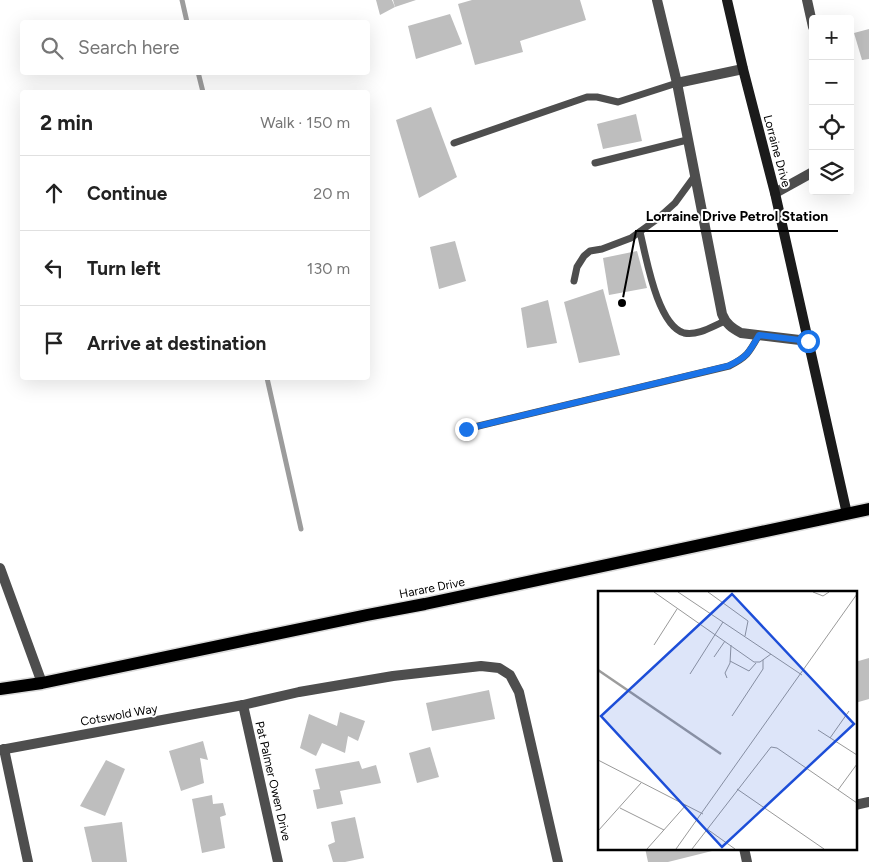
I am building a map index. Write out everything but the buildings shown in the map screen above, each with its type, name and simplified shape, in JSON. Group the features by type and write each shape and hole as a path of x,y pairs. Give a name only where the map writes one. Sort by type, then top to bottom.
{"main road":[{"name":"Harare Drive","path":"0,689 42,683 425,604 869,509"}],"street":[{"path":"657,0 725,322 741,333 808,341"},
{"name":"Lorraine Drive","path":"727,0 775,193 847,514"},
{"path":"807,0 810,15"},
{"path":"676,83 743,69"},
{"path":"775,193 809,174"},
{"path":"0,568 5,593 42,683"},
{"name":"Cotswold Way","path":"2,750 385,677 481,666 499,668 510,675 519,692 558,862"},
{"name":"Pat Palmer Owen Drive","path":"243,705 278,862"},
{"path":"2,750 28,862"},
{"path":"856,805 869,802"}],"lane":[{"path":"454,143 587,97 597,97 618,102 676,83"},
{"path":"595,163 687,140"},
{"path":"574,281 584,256 590,252 631,238 640,232 674,203 694,177"},
{"path":"640,232 656,295 665,314 675,328 684,333 694,334 725,322"},
{"path":"466,429 728,366 743,359 759,335"}],"waterway":[{"path":"182,0 187,20"},
{"path":"199,75 202,90"},
{"path":"267,380 301,529"}],"place":[{"name":"Lorraine Drive Petrol Station","path":"622,303"}],"route":[{"path":"466,429 728,366 743,359 759,335 808,341"}]}
